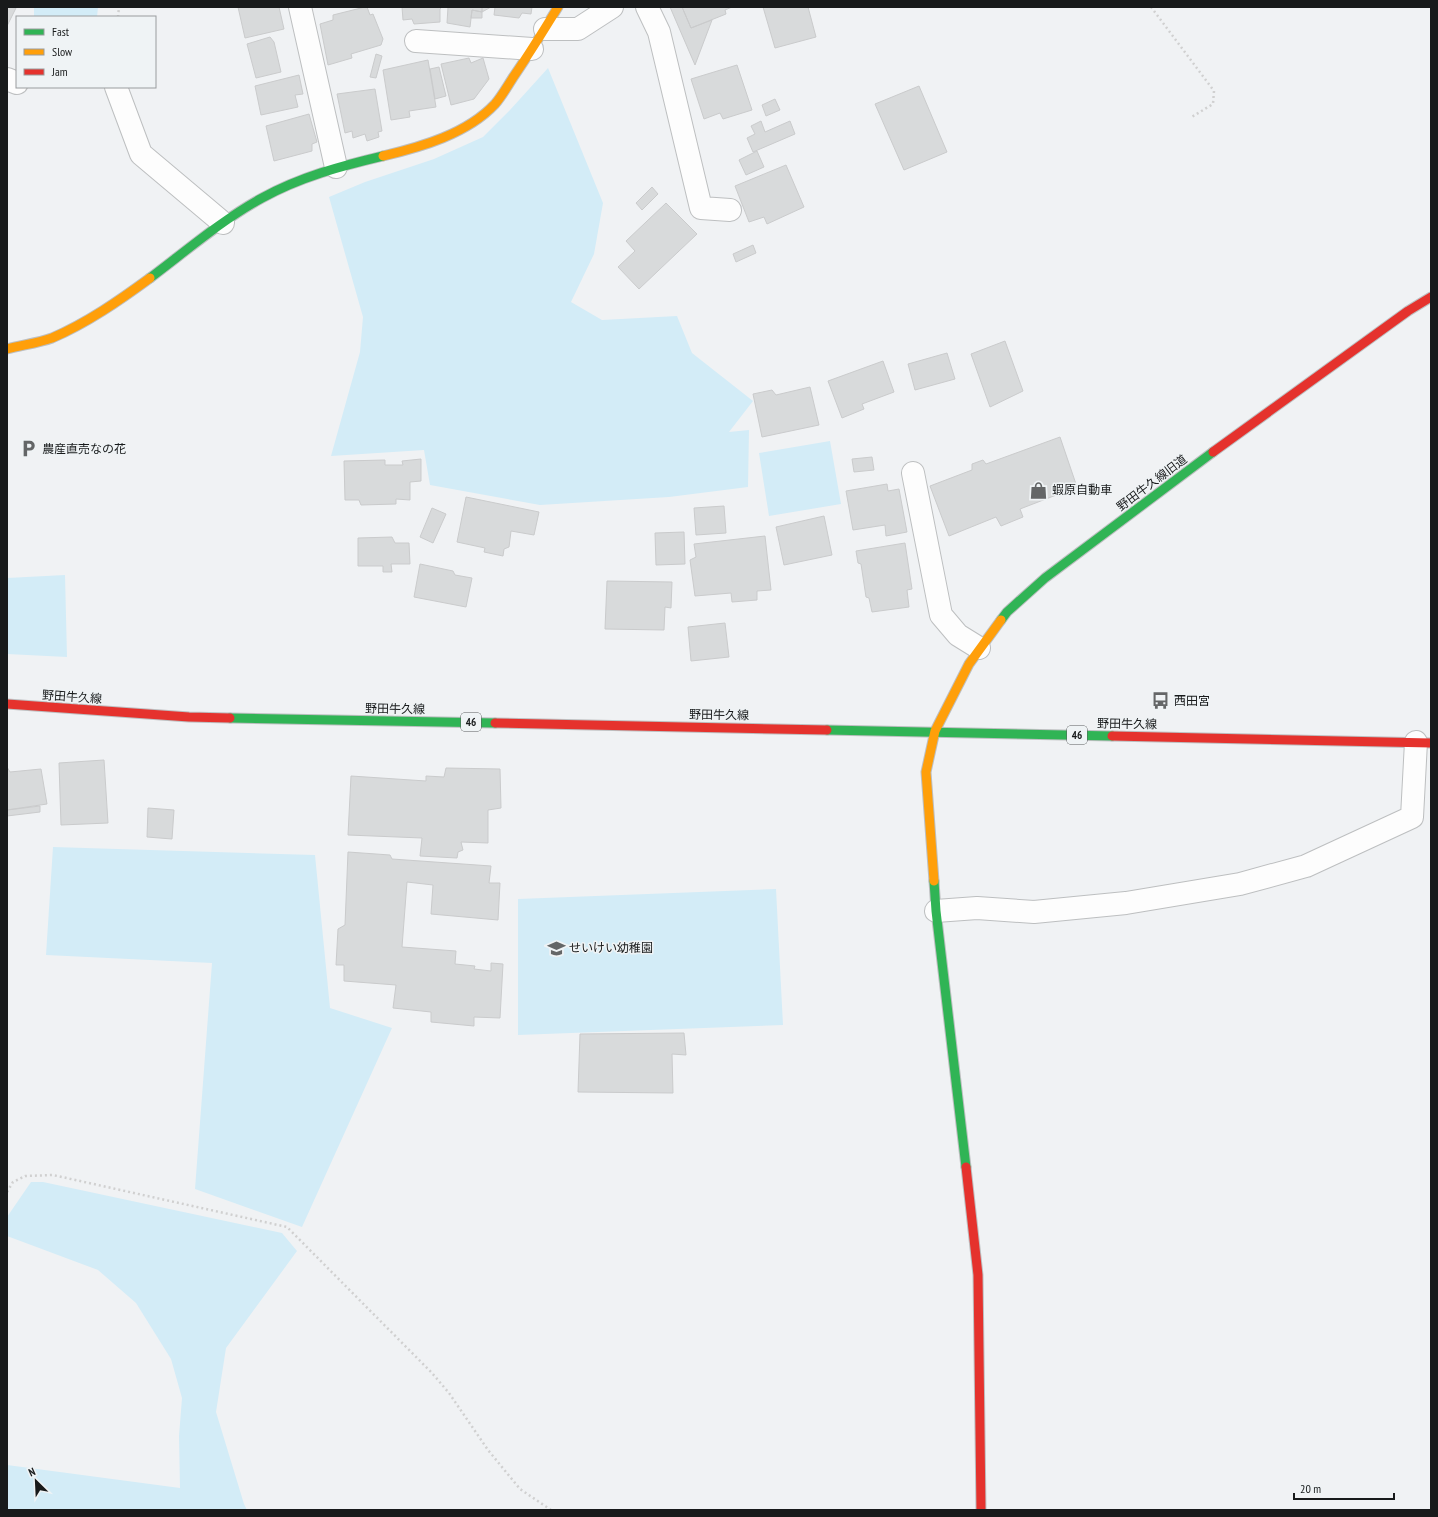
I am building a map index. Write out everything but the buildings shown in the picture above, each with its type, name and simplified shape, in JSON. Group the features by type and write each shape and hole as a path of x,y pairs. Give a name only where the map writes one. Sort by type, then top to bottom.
{"street":[{"path":"300,7 336,167"},
{"path":"7,349 51,338 84,321 128,294 223,223 262,198 336,167 411,149 448,136 471,122 495,104 558,7"},
{"path":"545,29 578,29 612,7"},
{"path":"648,7 659,32 701,208 730,210"},
{"path":"416,41 532,49"},
{"path":"116,88 141,154 223,223"},
{"name":"野田牛久線旧道","path":"981,1510 978,1275 936,911 926,772 935,731 958,685 979,648 1007,612 1045,578 1202,460 1408,311 1431,297"},
{"path":"913,473 941,614 958,635 979,648"},
{"name":"野田牛久線","path":"7,704 220,718 935,731 1424,742"},
{"path":"936,911 977,908 1034,912 1126,903 1240,884 1306,866 1412,817 1424,742"}],"path":[{"path":"1151,7 1214,91 1213,104 1190,118"},
{"path":"7,1192 14,1182 25,1176 53,1175 287,1227 432,1373 449,1393 488,1450 520,1488 551,1510"}],"shaded area":[{"path":"34,7 98,7 97,16 34,16"},
{"path":"548,68 603,203 594,254 571,302 602,320 677,316 692,353 753,401 729,432 749,430 748,487 669,497 540,505 430,485 424,450 331,456 360,352 363,317 329,197 365,182 434,159 483,137"},
{"path":"830,441 841,504 769,516 759,453"},
{"path":"65,575 67,657 7,654 7,578"},
{"path":"53,847 315,855 330,1008 392,1028 302,1227 195,1189 212,963 46,955"},
{"path":"776,889 783,1025 518,1035 518,899"},
{"path":"31,1182 43,1182 282,1233 297,1251 226,1348 216,1412 247,1510 7,1510 7,1465 180,1488 179,1436 182,1398 171,1359 136,1303 98,1270 7,1236 7,1217"}],"traffic: fast":[{"path":"150,278 218,226 262,198 306,178 383,156"},
{"path":"1001,620 1007,612 1045,578 1213,452"},
{"path":"230,718 495,723"},
{"path":"827,730 1112,736"},
{"path":"934,881 936,911 966,1167"}],"traffic: slow":[{"path":"383,156 428,144 443,138 471,124 484,114 500,98 558,7"},
{"path":"7,349 47,340 65,332 103,311 150,278"},
{"path":"934,881 926,772 935,731 969,664 1001,620"}],"traffic: jam":[{"path":"1213,452 1408,311 1431,297"},
{"path":"7,704 189,717 230,718"},
{"path":"495,723 827,730"},
{"path":"1112,736 1431,743"},
{"path":"966,1167 978,1275 981,1510"}],"place":[{"name":"農産直売なの花","path":"29,449"},
{"name":"蝦原自動車","path":"1039,490"},
{"name":"西田宮","path":"1161,701"},
{"name":"せいけい幼稚園","path":"556,948"}]}
